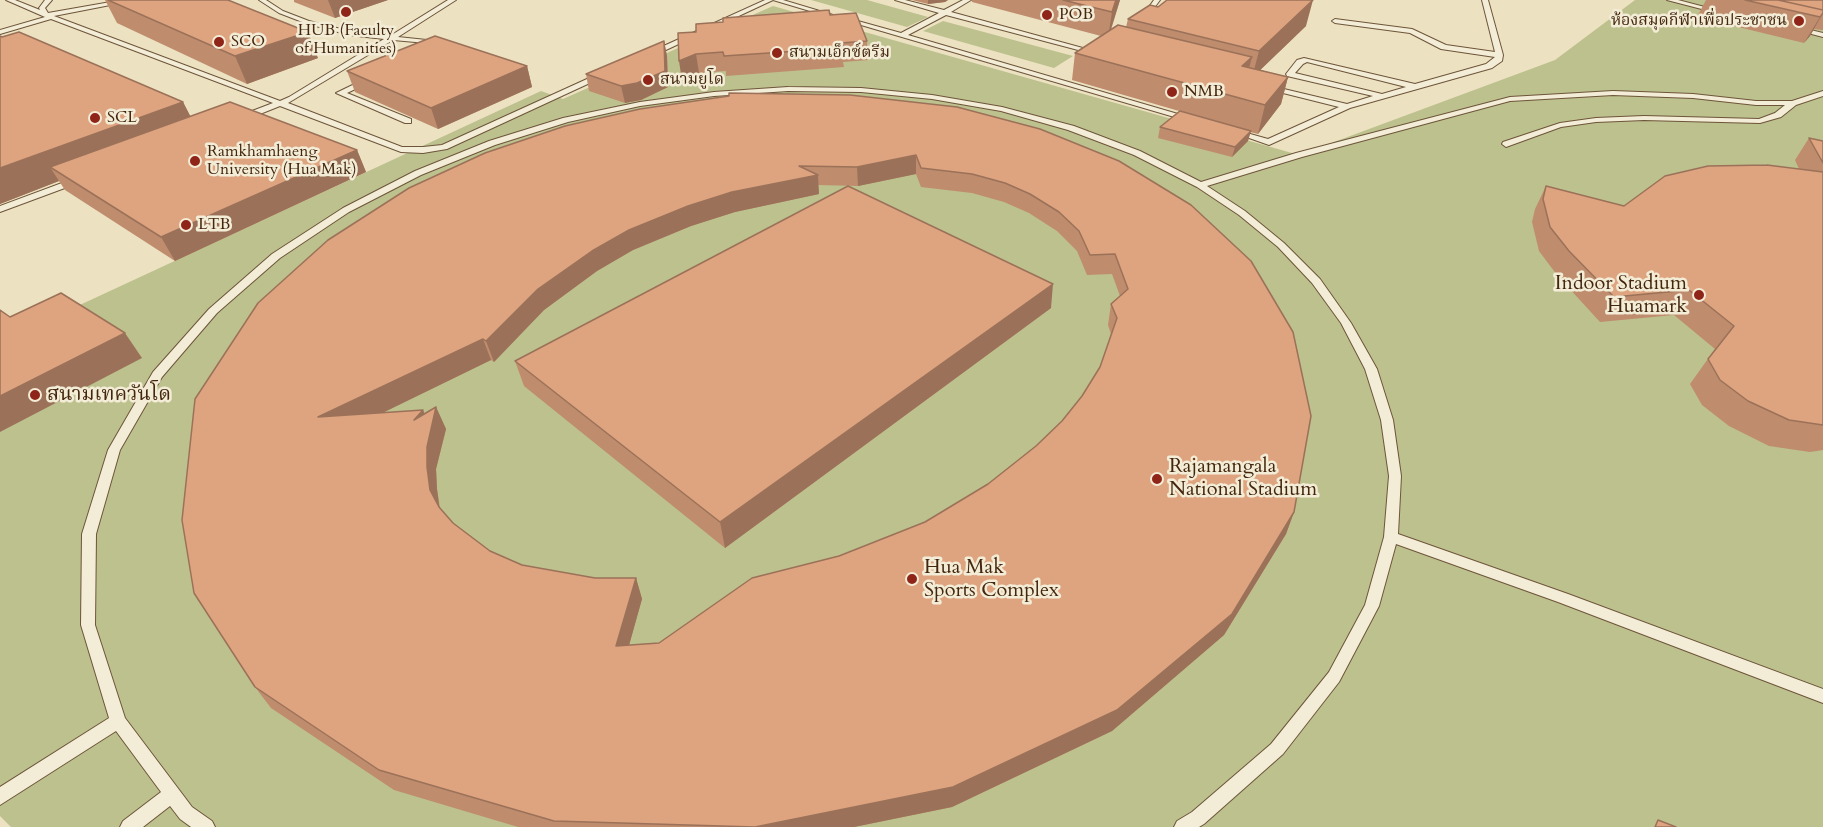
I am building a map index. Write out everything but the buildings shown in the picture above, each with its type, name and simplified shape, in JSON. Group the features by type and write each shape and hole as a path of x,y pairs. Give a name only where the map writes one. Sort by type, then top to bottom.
{"lane":[{"path":"9,0 279,104 401,148 423,150 444,147 607,73"},
{"path":"49,0 42,8 49,16"},
{"path":"0,32 49,16 134,0"},
{"path":"262,0 280,12 326,28 349,33 441,43 443,46 439,51"},
{"path":"237,120 292,99 389,37 453,0"},
{"path":"640,59 770,0"},
{"path":"776,0 1202,122"},
{"path":"898,0 1099,54"},
{"path":"902,36 969,0"},
{"path":"1136,26 1152,11 1157,0"},
{"path":"1225,129 1269,142 1347,106 1489,66 1499,59 1499,55 1485,0 1476,0"},
{"path":"1670,0 1725,12"},
{"path":"1335,21 1412,31 1444,46 1499,55"},
{"path":"0,26 8,30"},
{"path":"1790,27 1823,35"},
{"path":"1276,89 1300,62 1307,60 1417,87"},
{"path":"1290,74 1385,97"},
{"path":"1060,80 1068,75"},
{"path":"373,79 340,93 408,121"},
{"path":"1263,86 1347,106"},
{"path":"206,827 186,813 118,721 88,625 89,534 114,450 157,375 213,311 276,256 346,210 418,173 502,140 566,120 640,104 725,93 788,89 861,90 932,97 1002,110 1071,128 1137,153 1200,185 1242,213 1281,245 1316,281 1346,323 1371,369 1387,420 1395,476 1391,537 1372,606 1334,677 1277,749 1198,818 1183,827"},
{"path":"1200,185 1299,155 1510,99 1613,93 1693,96 1756,103 1793,103 1821,96"},
{"path":"1506,144 1560,125 1596,120 1644,118 1760,121 1778,115 1793,103"},
{"path":"0,209 84,178"},
{"path":"1391,537 1563,598 1823,696"},
{"path":"0,797 118,721"},
{"path":"129,827 172,794"}],"green space":[{"path":"811,0 867,0 928,17 907,27"},
{"name":"Hua Mak Sports Complex","path":"1635,0 1823,0 1823,827 11,827 0,816 0,342 541,91 563,99 773,6 1299,155 1555,60"},
{"path":"943,21 1073,56 1054,68 923,31"}],"place":[{"name":"HUB (Faculty of Humanities)","path":"346,12"},
{"name":"POB","path":"1047,15"},
{"name":"ห้องสมุดกีฬาเพื่อประชาชน","path":"1799,21"},
{"name":"SCO","path":"219,42"},
{"name":"สนามเอ็กซ์ตรีม","path":"777,53"},
{"name":"สนามยูโด","path":"648,80"},
{"name":"NMB","path":"1172,92"},
{"name":"SCL","path":"95,118"},
{"name":"Ramkhamhaeng University (Hua Mak)","path":"195,161"},
{"name":"LTB","path":"186,225"},
{"name":"Indoor Stadium Huamark","path":"1699,295"},
{"name":"สนามเทควันโด","path":"35,395"},
{"name":"Rajamangala National Stadium","path":"1157,479"},
{"name":"Hua Mak Sports Complex","path":"912,579"}]}
